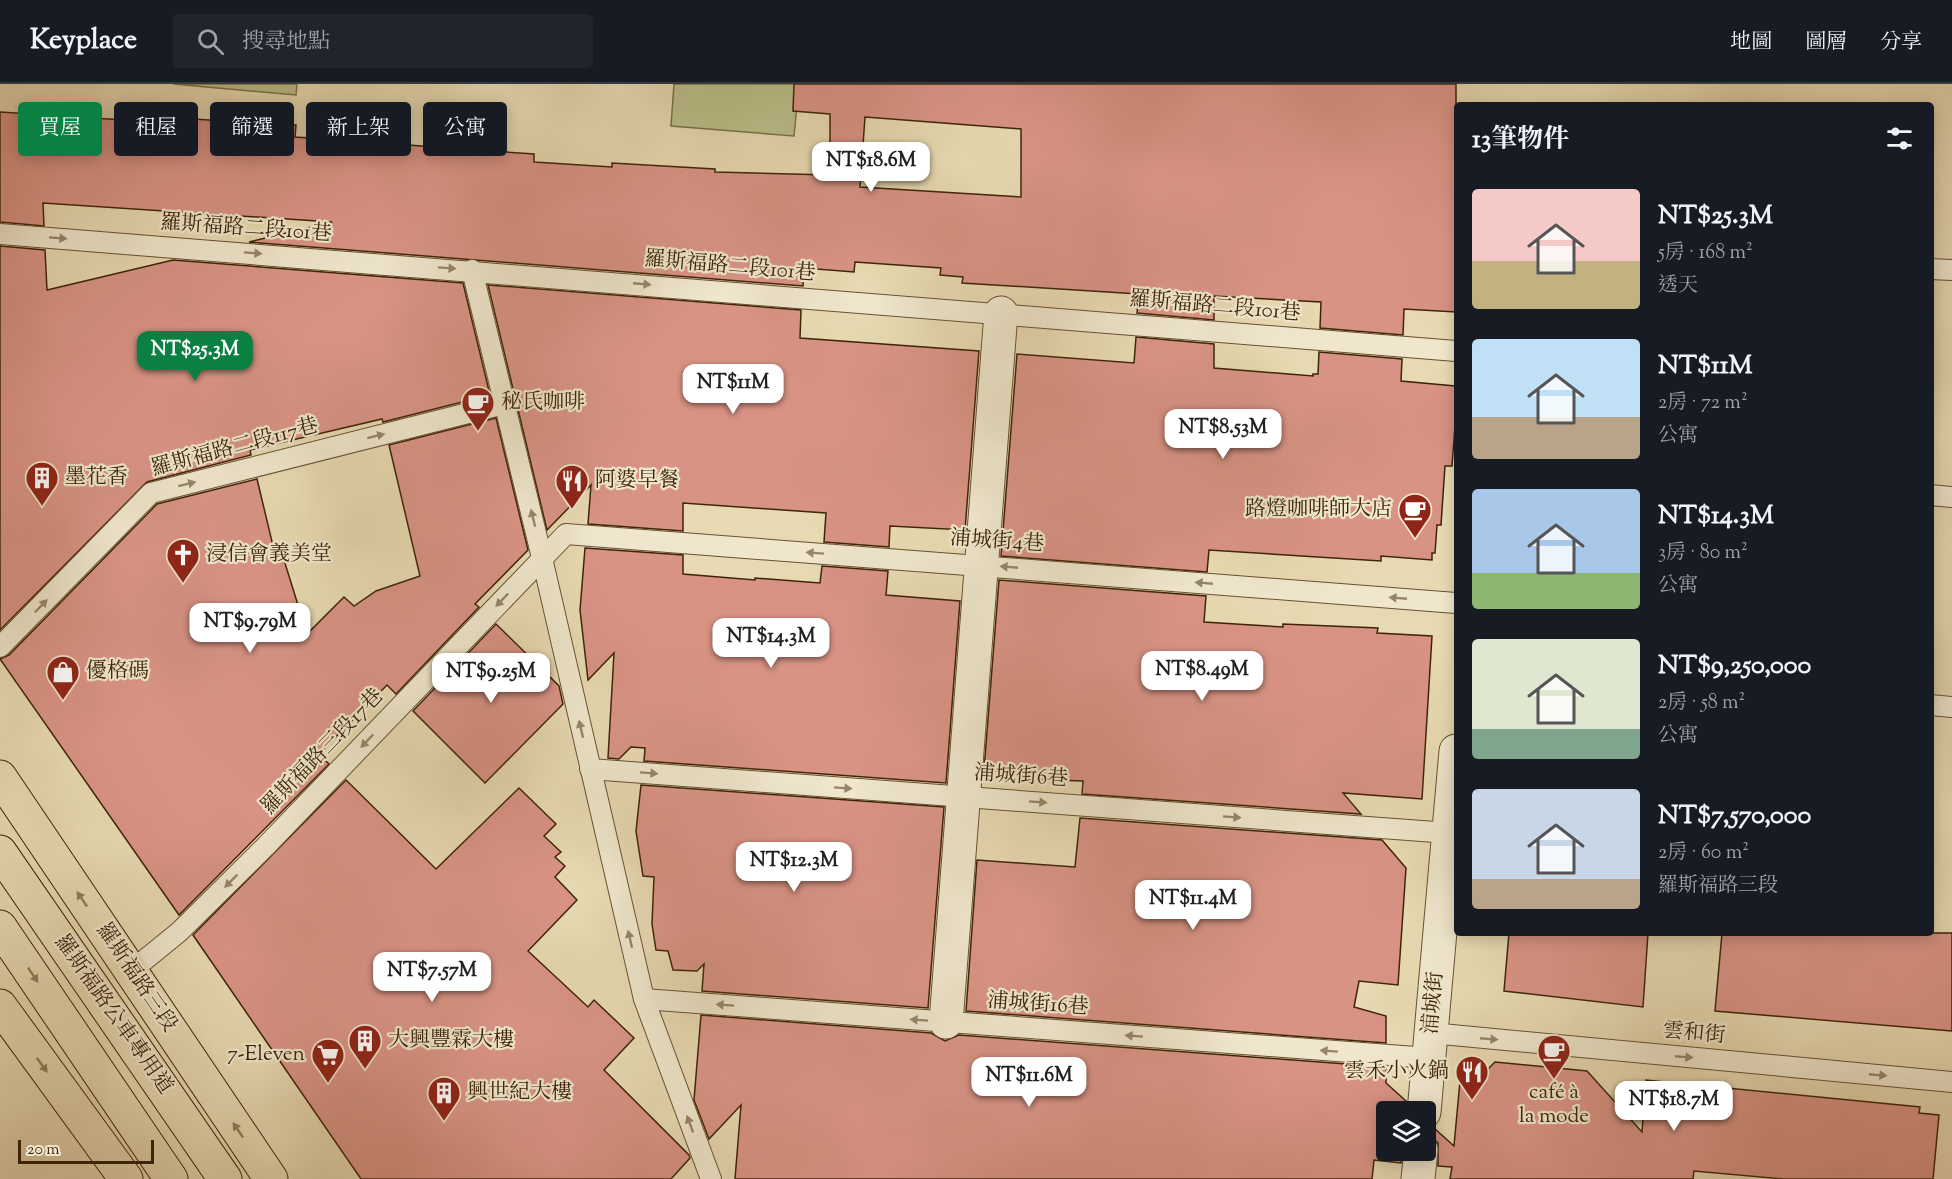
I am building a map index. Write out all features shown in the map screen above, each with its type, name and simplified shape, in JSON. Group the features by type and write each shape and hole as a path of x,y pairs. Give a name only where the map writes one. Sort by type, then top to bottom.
{"main road":[{"name":"羅斯福路三段","path":"0,777 271,1179"},
{"name":"羅斯福路公車專用道","path":"0,852 225,1179"},
{"name":"羅斯福路公車專用道","path":"0,927 171,1179"},
{"path":"3,1011 126,1179"}],"street":[{"path":"946,1022 962,797 984,565 1001,313"},
{"name":"浦城街","path":"1425,1101 1454,774"},
{"path":"1418,1179 1420,1161"}],"lane":[{"name":"羅斯福路二段101巷","path":"0,234 472,270 1454,351"},
{"path":"1934,268 1952,270"},
{"path":"472,270 542,558 644,999 711,1179"},
{"name":"羅斯福路二段117巷","path":"0,648 151,493 504,404"},
{"path":"1934,495 1952,497"},
{"name":"浦城街4巷","path":"542,558 566,534 1454,603"},
{"name":"羅斯福路三段17巷","path":"131,971 179,932 265,847 542,558"},
{"path":"1934,705 1952,707"},
{"name":"浦城街6巷","path":"590,769 1449,833"},
{"name":"浦城街16巷","path":"644,999 946,1022 1430,1046"},
{"name":"雲和街","path":"1430,1046 1952,1082"}],"green space":[{"path":"173,84 297,84 296,95"},
{"path":"674,84 799,84 794,136 671,126"}],"building":[{"path":"794,84 1456,84 1456,102 1454,102 1454,312 1404,309 1403,335 1320,328 1321,302 1214,296 1214,320 1137,313 1139,294 962,283 963,277 940,275 941,268 855,262 854,272 804,268 803,286 249,242 332,222 43,203 44,226 0,222 0,112 18,113 18,156 102,156 102,119 114,119 114,156 198,156 198,119 210,120 210,156 294,156 294,125 296,125 295,137 306,138 306,156 411,156 411,145 423,146 423,156 507,156 507,152 534,154 534,162 612,167 612,163 715,169 715,172 830,175 830,114 793,111","holes":["865,117 1021,129 1021,197 860,187"]},
{"path":"0,246 45,250 47,290 173,260 463,283 490,395 383,422 382,419 250,450 251,455 147,482 0,630"},
{"path":"488,285 801,310 800,338 979,351 965,530 890,526 889,547 824,542 826,513 683,503 683,531 588,524 591,485 547,530"},
{"path":"1136,337 1214,344 1214,368 1313,376 1313,374 1318,374 1319,352 1402,359 1401,381 1454,386 1452,466 1445,466 1441,525 1437,525 1435,553 1432,553 1432,560 1381,556 1381,561 1209,550 1207,572 1001,556 1017,354 1134,363"},
{"path":"496,418 528,550 475,604 479,607 396,694 387,685 319,754 329,764 179,915 0,659 9,655 157,504 257,479 274,550 280,547 307,634 344,597 354,606 376,591 420,576 389,445"},
{"path":"585,548 683,555 683,574 755,580 755,578 820,583 822,566 888,571 886,595 960,601 946,783 644,761 645,748 631,747 619,759 608,758 614,653 588,680 580,610"},
{"path":"999,580 1206,596 1204,622 1283,627 1283,624 1378,628 1377,633 1432,636 1422,799 1343,793 1361,814 1082,794 1083,781 1023,779 1024,773 984,770"},
{"path":"496,624 559,686 563,704 485,783 413,711"},
{"path":"346,780 436,869 519,788 556,824 544,836 561,852 555,857 565,866 555,877 577,900 528,951 588,1007 594,1000 634,1038 604,1070 689,1155 690,1158 671,1179 361,1179 193,935"},
{"path":"641,785 944,807 928,1008 702,991 704,964 697,971 673,970 668,951 656,950 652,924 654,877 643,876 636,831"},
{"path":"1080,818 1382,840 1406,868 1398,985 1359,981 1354,1007 1386,1016 1386,1043 966,1011 977,860 1075,867"},
{"path":"1934,933 1952,933 1952,1031 1715,1011 1722,936 1934,936"},
{"path":"1509,936 1648,936 1643,1007 1504,991"},
{"path":"701,1015 931,1033 945,1041 959,1035 1386,1067 1386,1083 1406,1101 1376,1101 1376,1160 1374,1160 1372,1179 735,1179 741,1105 709,1139 694,1100"},
{"path":"1495,1062 1587,1071 1642,1132 1646,1080 1920,1107 1919,1113 1939,1115 1933,1179 1784,1179 1694,1171 1693,1179 1450,1179 1452,1167 1438,1166 1436,1130 1454,1146 1461,1070 1485,1072"}],"place":[{"name":"秘氏咖啡","path":"478,432"},
{"name":"墨花香","path":"42,507"},
{"name":"阿婆早餐","path":"572,510"},
{"name":"路燈咖啡師大店","path":"1415,539"},
{"name":"浸信會義美堂","path":"183,584"},
{"name":"優格碼","path":"63,701"},
{"name":"大興豐霖大樓","path":"365,1070"},
{"name":"café à la mode","path":"1554,1080"},
{"name":"7-Eleven","path":"328,1084"},
{"name":"雲禾小火鍋","path":"1472,1101"},
{"name":"興世紀大樓","path":"444,1122"}]}
